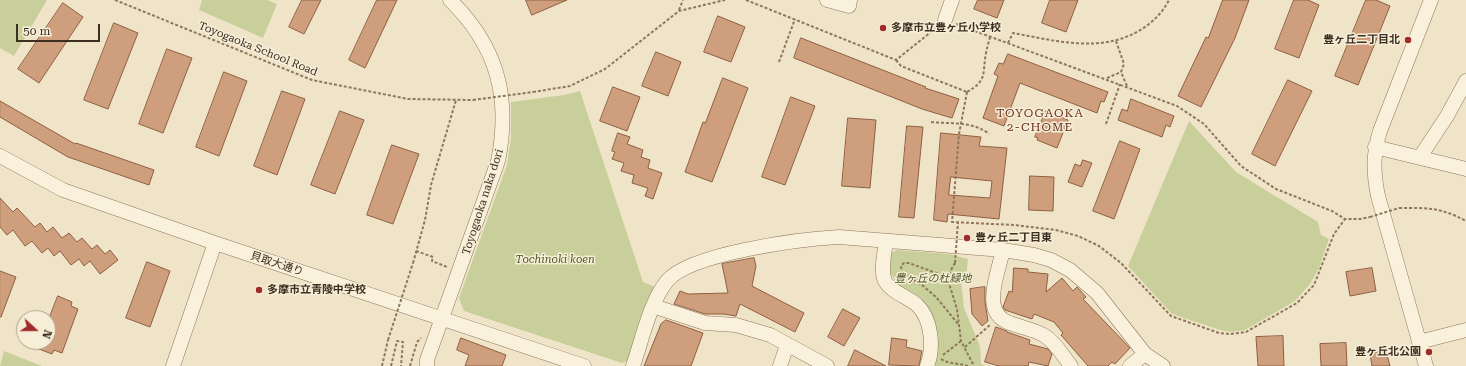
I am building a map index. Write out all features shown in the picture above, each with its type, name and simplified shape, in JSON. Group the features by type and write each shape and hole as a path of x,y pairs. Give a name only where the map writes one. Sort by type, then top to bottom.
{"street":[{"name":"Toyogaoka naka dori","path":"427,366 427,360 498,161 503,133 503,100 499,80 491,56 479,33 465,15 450,0"},
{"path":"827,0 849,6 850,0"},
{"path":"945,20 952,0"},
{"path":"1426,366 1378,196 1374,172 1375,147 1388,108 1431,0"},
{"path":"1420,157 1447,116 1466,81"},
{"path":"1375,147 1466,169"},
{"name":"貝取大通り","path":"0,156 63,190 215,243 584,366"},
{"path":"633,366 653,306 667,280 684,267 754,248 812,238 839,237 1003,250 1034,254 1051,260 1070,270 1097,293 1145,354 1163,366"},
{"path":"886,241 883,270 885,281 917,306 927,318 930,334 928,362"},
{"path":"173,366 215,243"},
{"path":"1003,250 992,298 994,312 998,318 1045,336 1053,343 1071,366"},
{"path":"653,306 704,323 736,325 770,335 827,366"},
{"path":"1419,342 1466,330"},
{"path":"780,366 787,345"},
{"path":"1130,366 1145,354"}],"path":[{"name":"Toyogaoka School Road","path":"115,0 312,80 408,99 456,100 473,100 570,86 605,70 679,11"},
{"path":"679,11 683,0"},
{"path":"679,11 725,0"},
{"path":"746,0 896,60 901,66 967,92"},
{"path":"1008,43 1013,33 1085,45 1116,41 1131,36 1150,24 1166,6 1169,0"},
{"path":"779,62 794,19"},
{"path":"896,60 945,20 1107,78 1177,106 1204,124 1241,166 1276,189 1332,211 1345,219 1370,217 1399,208 1431,208 1448,212 1466,221"},
{"path":"967,92 978,86 984,77 986,53 990,37"},
{"path":"1116,41 1124,64 1121,72 1127,86"},
{"path":"1107,78 1121,72"},
{"path":"1106,124 1120,84"},
{"path":"967,92 959,134 952,222 1014,225 1056,230 1078,236 1099,246 1121,263 1171,316 1219,333 1230,334 1246,332 1297,303 1314,285 1334,234 1345,219"},
{"path":"382,366 388,340 413,263 425,220 431,185 456,100"},
{"path":"931,122 970,124 983,129 989,134"},
{"path":"958,223 955,262 948,277 957,309 960,341 965,347 967,356 974,366"},
{"path":"416,251 433,257 432,261 452,269"},
{"path":"948,277 909,263 904,263 901,266 902,274 922,285 936,297 958,324"},
{"path":"965,347 998,318"},
{"path":"410,366 417,342 424,336"},
{"path":"391,366 397,341 403,342 401,366"},
{"path":"946,351 960,341"},
{"path":"928,362 940,359 946,362 955,362 968,366"}],"green space":[{"path":"0,0 47,0 14,56 0,48"},
{"path":"202,0 267,0 277,4 263,38 199,10"},
{"name":"Tochinoki koen","path":"580,91 643,282 655,287 630,360 622,363 464,311 459,298 507,165 511,138 511,102 564,95"},
{"path":"1189,121 1236,172 1318,222 1321,235 1329,239 1319,268 1310,284 1295,301 1245,330 1230,332 1220,330 1172,314 1128,266"},
{"name":"豊ヶ丘の杜緑地","path":"897,250 949,254 968,259 966,278 961,279 964,308 980,346 981,364 987,366 932,366 936,334 890,273 891,253"},
{"path":"4,351 42,366 0,366"}],"building":[{"path":"302,0 321,0 304,34 289,27"},
{"path":"377,0 397,0 365,68 349,60"},
{"path":"526,0 567,0 532,15"},
{"path":"978,0 1004,0 997,18 974,9"},
{"path":"1050,0 1078,0 1066,32 1042,23"},
{"path":"1223,0 1249,0 1235,38 1201,107 1178,96 1206,37 1208,38"},
{"path":"1294,0 1308,0 1319,5 1299,58 1275,49"},
{"path":"1366,0 1376,0 1390,6 1358,85 1335,76"},
{"path":"63,3 83,17 39,83 18,69"},
{"path":"718,16 745,27 731,62 704,52"},
{"path":"114,23 138,33 108,109 84,100"},
{"path":"801,38 926,87 925,88 959,99 952,118 922,109 794,58"},
{"path":"167,49 192,58 163,133 139,124"},
{"path":"656,52 681,62 668,96 642,86"},
{"path":"1008,54 1108,92 1104,102 1101,101 1097,113 1020,83 1004,126 983,118 998,76 994,74 999,63 1003,64"},
{"path":"224,72 247,81 219,156 196,147"},
{"path":"723,78 748,88 712,182 685,172 703,122 705,123"},
{"path":"1288,80 1312,91 1275,166 1252,154"},
{"path":"613,87 640,97 627,131 600,121"},
{"path":"282,91 305,99 277,175 254,166"},
{"path":"791,97 815,106 785,185 762,177"},
{"path":"1131,99 1174,116 1170,127 1166,125 1162,137 1118,120 1122,109 1127,111"},
{"path":"0,101 75,144 76,143 154,170 149,185 68,157 0,117"},
{"path":"340,111 364,120 335,194 311,185"},
{"path":"1046,111 1068,120 1057,148 1037,140 1038,138 1035,137"},
{"path":"848,118 876,120 870,188 842,186"},
{"path":"907,126 923,127 914,218 899,217"},
{"path":"618,133 630,137 627,144 643,150 641,157 650,160 648,168 662,173 653,199 645,196 648,188 632,183 634,175 621,171 624,163 612,159 615,152 612,151"},
{"path":"941,133 981,137 979,146 1007,148 999,219 948,214 947,222 934,220","holes":["951,177 992,181 990,198 949,195"]},
{"path":"1120,141 1140,149 1114,219 1093,211"},
{"path":"392,145 419,154 393,224 367,215"},
{"path":"1083,160 1092,163 1082,187 1068,182 1075,164 1080,166"},
{"path":"1030,176 1054,177 1053,211 1029,210"},
{"path":"0,198 13,212 17,208 35,227 40,223 47,232 53,227 62,238 69,233 77,242 82,238 92,249 97,245 105,254 110,250 118,260 100,274 90,261 84,266 79,259 71,265 60,251 54,256 48,248 42,253 32,241 25,246 13,230 7,235 0,227"},
{"path":"754,258 756,266 752,286 804,313 795,332 740,304 736,316 705,314 674,304 680,291 688,294 728,293 722,264"},
{"path":"147,262 170,271 150,327 126,318"},
{"path":"1014,268 1028,269 1028,272 1048,274 1046,292 1062,278 1073,291 1077,287 1086,297 1083,299 1130,348 1115,364 1112,362 1108,366 1088,366 1061,335 1063,333 1054,322 1034,314 1032,319 1005,310 1003,307 1009,291 1012,292"},
{"path":"1372,268 1376,291 1350,296 1346,272"},
{"path":"0,271 16,277 1,317 0,317"},
{"path":"985,287 985,302 988,321 982,326 972,314 970,289"},
{"path":"58,296 72,302 71,306 78,309 62,353 54,350 56,350 56,310 52,310"},
{"path":"843,309 860,318 844,346 828,337"},
{"path":"666,320 703,333 691,366 644,366 661,324"},
{"path":"996,327 1030,340 1029,344 1048,349 1052,354 1048,366 1029,362 1028,366 999,366 985,362"},
{"path":"1283,336 1284,366 1258,366 1256,337"},
{"path":"461,338 506,355 502,366 465,366 469,355 457,350"},
{"path":"892,338 907,340 906,347 922,351 919,366 889,365"},
{"path":"1346,343 1347,366 1321,366 1320,344"},
{"path":"41,350 54,350 52,354"},
{"path":"855,350 886,366 848,366"},
{"path":"1380,352 1380,356 1387,355 1390,366 1372,366 1370,354"}],"place":[{"name":"多摩市立豊ヶ丘小学校","path":"883,28"},
{"name":"豊ヶ丘二丁目北","path":"1408,40"},
{"name":"豊ヶ丘二丁目東","path":"967,238"},
{"name":"多摩市立青陵中学校","path":"259,290"},
{"name":"豊ヶ丘北公園","path":"1429,352"}],"district":[{"name":"TOYOGAOKA 2-CHOME","path":"1040,120"}]}
